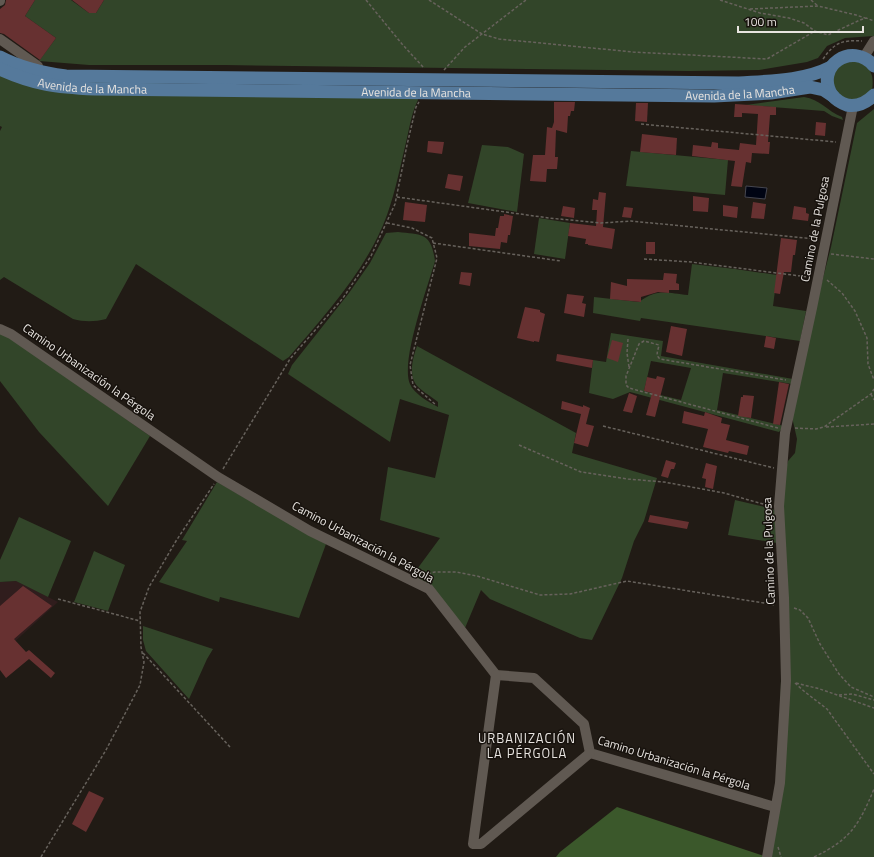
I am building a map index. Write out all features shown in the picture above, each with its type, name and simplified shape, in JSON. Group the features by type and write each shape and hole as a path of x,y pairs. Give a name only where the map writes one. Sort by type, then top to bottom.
{"main road":[{"name":"Avenida de la Mancha","path":"0,57 19,66 36,71 66,76 739,83 807,76 819,73 831,68 842,57 849,55 871,62"},
{"path":"831,68 828,81 829,89 833,96"},
{"name":"Avenida de la Mancha","path":"0,69 25,79 43,84 59,87 95,89 714,96 771,93 804,87 820,89 833,96 843,104 853,106"},
{"path":"853,106 865,103 874,95"}],"street":[{"path":"0,39 38,66"},
{"path":"871,62 874,41"},
{"name":"Camino de la Pulgosa","path":"767,857 780,783 790,682 779,509 786,428 819,276 853,106"},
{"name":"Camino Urbanización la Pérgola","path":"0,329 17,338 218,477 310,531 429,589 496,675 534,678 584,724 590,753 775,807"},
{"path":"496,675 473,844 481,844 590,753"}],"path":[{"path":"366,0 402,44 420,62 432,78 436,80 450,62 465,47 526,0"},
{"path":"429,0 482,34 499,39 633,52 767,59 815,31"},
{"path":"720,0 760,13 789,18 804,23 815,31 828,35 866,18"},
{"path":"811,0 818,6"},
{"path":"748,9 818,6 874,21"},
{"path":"641,124 846,143"},
{"path":"397,197 549,218 619,223 631,221 826,240"},
{"path":"386,223 412,228 432,238 437,258 410,365 412,385 436,405"},
{"path":"433,243 562,261"},
{"path":"823,253 874,259"},
{"path":"644,259 690,262 819,276 842,292 855,311 867,338 868,364 874,380"},
{"path":"628,339 627,353 629,368"},
{"path":"796,382 660,360 657,356 659,346 644,341 639,344 626,379 627,387 629,388 786,428 804,429 874,424"},
{"path":"824,427 871,394 874,389"},
{"path":"871,394 874,400"},
{"path":"603,426 782,470"},
{"path":"519,445 581,472 628,479 664,482 724,493 779,509"},
{"path":"408,580 434,572 456,572 477,576 540,595 570,594 627,581 784,606 800,610 808,618 820,644 839,674 851,687 874,697"},
{"path":"58,599 140,621"},
{"path":"142,651 231,748"},
{"path":"790,682 874,708"},
{"path":"790,682 827,708 874,774"},
{"path":"836,695 852,694 874,700"},
{"path":"814,857 831,849 848,835 859,822 874,789"}],"shaded area":[{"path":"746,186 767,188 765,199 745,197"},
{"path":"16,581 58,602 0,655 0,582"}],"green space":[{"path":"35,0 71,0 89,13 96,13 104,0 874,0 874,36 845,38 827,46 818,58 807,62 759,70 689,71 225,65 89,65 39,61 56,38 25,16"},
{"path":"859,61 867,67 871,73 873,81 872,91 854,101 840,96 833,84 833,76 843,63"},
{"path":"0,75 417,97 418,100 411,119 393,196 379,235 369,254 331,308 289,357 283,361 136,264 106,319 97,321 73,319 4,277 0,280 0,131 2,127 0,126"},
{"path":"804,97 815,100 842,117 843,120 824,111 746,105"},
{"path":"874,109 874,857 771,857 778,808 784,551 783,478 788,461 795,453 797,439 792,417 813,317 831,247 857,123"},
{"path":"482,145 508,147 524,154 517,212 468,203"},
{"path":"631,151 728,160 725,195 626,186"},
{"path":"539,218 570,223 565,259 534,254"},
{"path":"398,232 419,235 428,240 431,245 435,261 421,305 409,359 408,373 410,384 415,391 438,407 438,402 419,388 413,379 412,364 417,346 576,433 572,453 657,478 644,521 634,541 622,578 592,640 580,638 490,599 481,590 465,628 412,576 440,538 380,520 388,467 435,478 449,415 400,399 390,442 288,374 292,365 349,293 370,263 386,233"},
{"path":"692,264 777,275 773,306 806,311 800,341 641,318 640,321 593,313 594,297 639,302 651,295 662,292 688,295"},
{"path":"0,331 150,436 108,506 39,432 0,381"},
{"path":"611,333 663,341 661,356 793,379 792,384 723,373 717,410 784,426 779,432 630,392 613,399 589,393 593,360 606,362","holes":["651,361 691,368 681,400 644,391"]},
{"path":"217,482 326,544 299,618 220,597 219,602 159,582 187,541 182,540"},
{"path":"735,500 773,509 775,512 777,543 728,535"},
{"path":"19,517 71,541 48,597 16,581 0,582 0,560"},
{"path":"94,551 125,565 108,611 74,602"},
{"path":"143,626 213,649 189,699 146,651 143,640"},
{"path":"617,807 764,857 556,857 560,852"}],"building":[{"path":"6,0 35,0 25,16 56,38 40,60 4,34 0,33 0,9 5,5"},
{"path":"72,0 104,0 96,13 89,13"},
{"path":"554,102 575,102 574,111 571,111 570,116 568,116 567,133 556,130 555,157 558,157 557,169 547,169 546,182 530,181 533,155 545,155 547,127 552,128 554,122"},
{"path":"636,103 648,103 647,122 635,121"},
{"path":"735,104 776,107 776,115 770,115 768,142 770,142 769,154 752,153 751,163 746,162 742,187 731,186 735,161 692,156 693,145 711,147 712,142 718,143 718,148 739,150 740,143 756,145 758,114 742,113 742,117 734,117"},
{"path":"816,122 826,123 825,136 815,135"},
{"path":"642,134 677,138 676,155 640,152"},
{"path":"428,141 444,142 442,154 427,152"},
{"path":"448,174 463,176 460,191 445,188"},
{"path":"599,192 606,193 603,227 615,229 612,249 588,245 585,244 586,239 568,236 570,223 596,226 597,210 592,210 593,199 598,200"},
{"path":"693,196 709,198 708,212 693,211"},
{"path":"405,202 427,205 425,222 403,220"},
{"path":"753,202 766,204 764,219 751,218"},
{"path":"723,205 738,207 737,218 723,216"},
{"path":"563,206 575,208 574,218 561,216"},
{"path":"794,206 806,208 806,213 809,214 808,221 792,219"},
{"path":"624,207 633,208 631,218 622,217"},
{"path":"504,214 513,216 507,243 501,242 500,249 469,246 469,233 495,236 500,216 504,216"},
{"path":"781,238 797,240 791,272 784,272 780,294 774,293"},
{"path":"646,242 655,242 655,254 646,254"},
{"path":"461,272 472,273 470,286 459,284"},
{"path":"664,273 677,274 676,283 679,284 679,290 669,290 669,293 658,292 641,297 641,302 610,299 611,282 627,286 627,279 663,280"},
{"path":"567,294 584,296 582,303 586,304 584,317 564,313"},
{"path":"525,307 540,310 540,312 545,314 539,342 517,338"},
{"path":"671,326 687,329 682,356 666,352"},
{"path":"766,336 776,338 774,349 764,347"},
{"path":"612,340 623,343 618,362 607,358"},
{"path":"557,354 593,360 592,368 556,361"},
{"path":"657,376 665,378 655,417 646,415 652,393 644,391 647,377 656,379"},
{"path":"779,382 789,384 780,425 773,424"},
{"path":"629,393 637,396 632,413 623,411"},
{"path":"743,395 754,396 751,418 738,416 741,397 743,397"},
{"path":"562,401 583,407 583,405 590,408 586,424 594,426 588,447 574,443 581,414 561,409"},
{"path":"684,411 704,416 705,412 722,418 721,423 730,425 726,440 749,446 747,455 729,451 728,453 703,447 708,429 682,423"},
{"path":"666,460 676,463 674,469 671,469 668,478 661,476"},
{"path":"706,463 717,466 713,489 705,487 706,479 702,478"},
{"path":"650,515 689,522 687,529 648,522"},
{"path":"23,586 52,606 14,639 26,652 29,650 55,673 51,678 29,659 6,678 0,670 0,606"},
{"path":"89,791 104,798 86,832 72,824"}],"district":[{"name":"URBANIZACIÓN LA PÉRGOLA","path":"527,746"}]}
